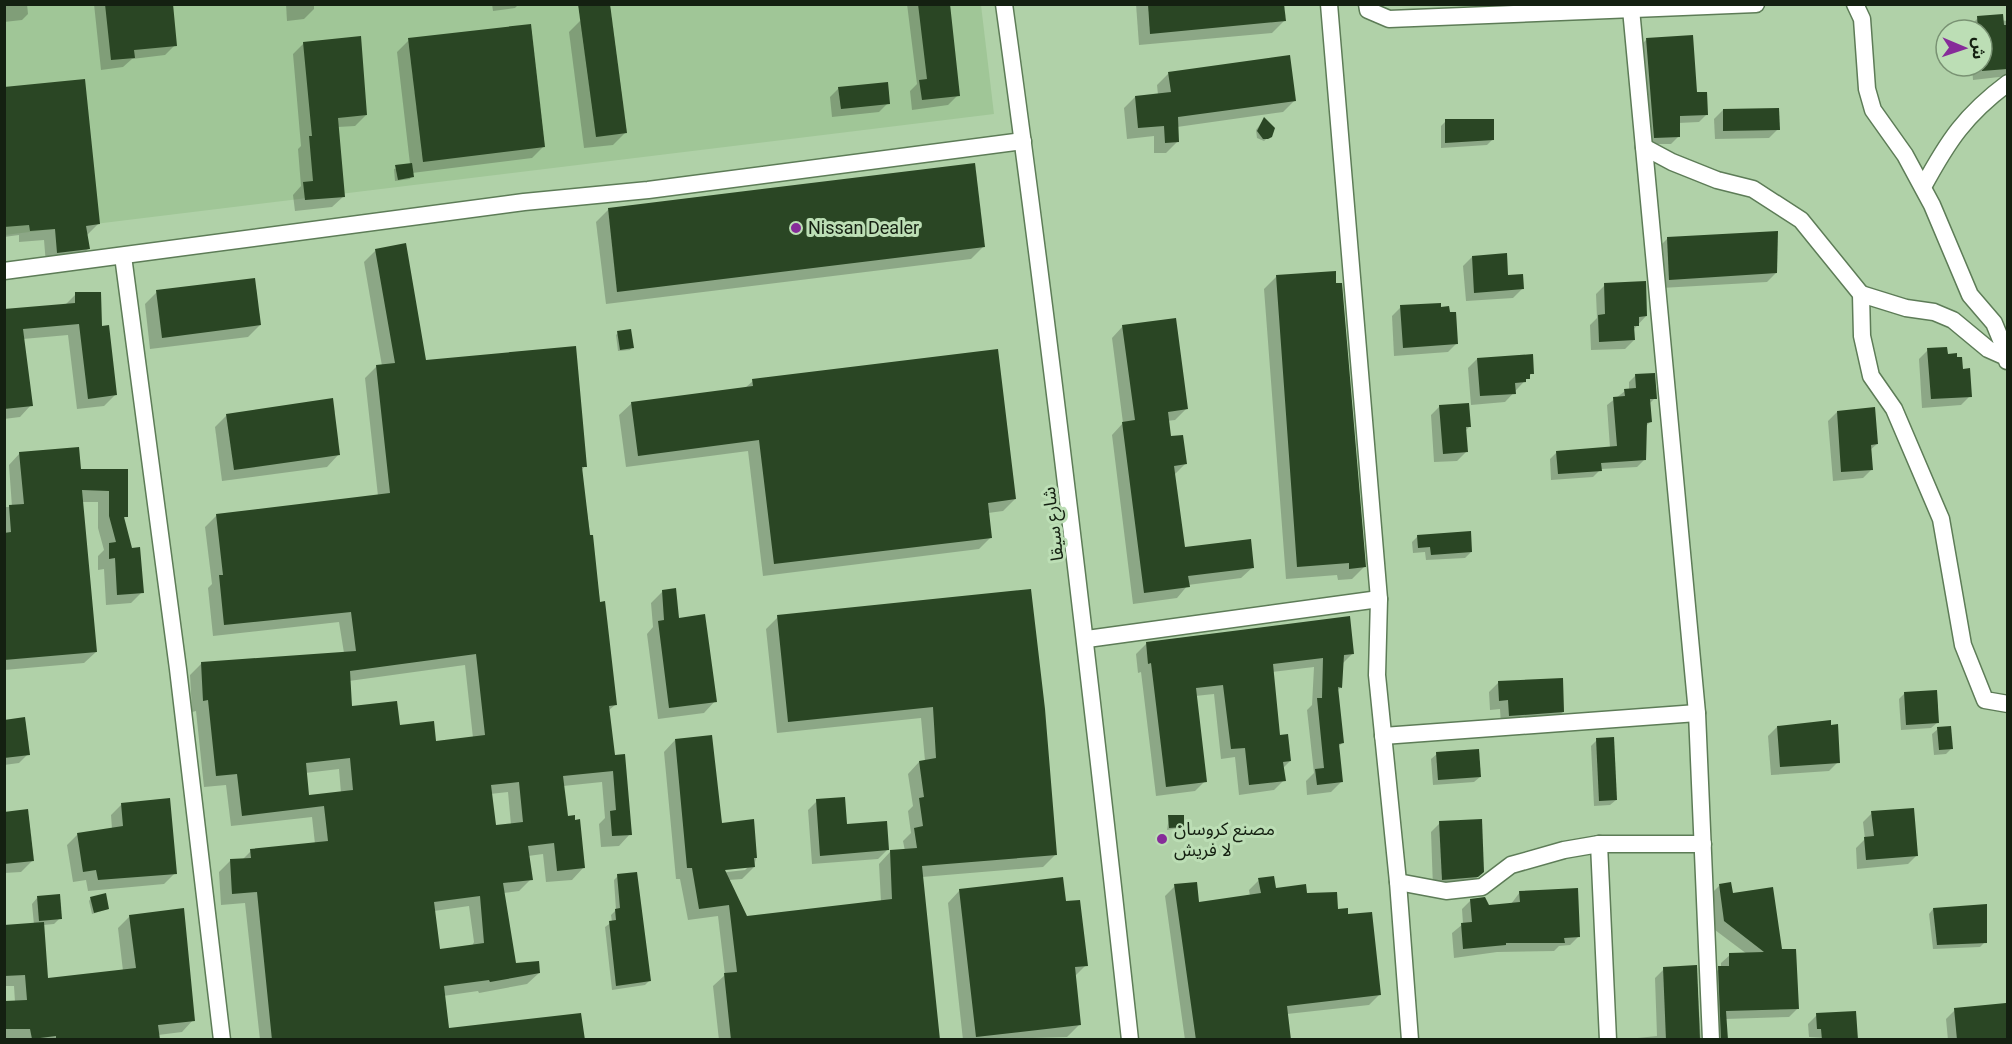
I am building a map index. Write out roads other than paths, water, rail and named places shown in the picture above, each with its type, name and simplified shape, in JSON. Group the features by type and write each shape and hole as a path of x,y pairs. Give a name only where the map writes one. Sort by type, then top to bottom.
{"street":[{"name":"شارع سيقا","path":"1004,4 1087,639 1130,1040"},
{"path":"1329,4 1379,599 1377,675 1398,882 1410,1040"},
{"path":"1367,4 1368,10 1389,19 1756,4"},
{"path":"1855,4 1862,18 1867,89 1873,110 1905,155 1923,187 1970,295 1994,323 2007,360"},
{"path":"1631,9 1697,713 1711,1040"},
{"path":"1923,187 1946,143 1964,121 2007,83"},
{"path":"4,271 524,202 648,190 1023,141"},
{"path":"1644,147 1672,162 1717,180 1754,189 1801,219 1861,294 1906,308 1934,312 1953,320 1988,349 2007,360"},
{"path":"123,256 178,669 222,1040"},
{"path":"1861,294 1862,336 1871,376 1894,410 1941,519 1963,645 1985,700 2007,704"},
{"path":"1087,639 1379,599"},
{"path":"1383,736 1697,713"},
{"path":"1398,882 1446,891 1482,887 1511,865 1564,850 1599,844 1703,844"},
{"path":"1599,844 1608,1040"}],"place":[{"name":"Nissan Dealer","path":"796,228"},
{"name":"مصنع كروسان لا فريش","path":"1162,839"}]}
